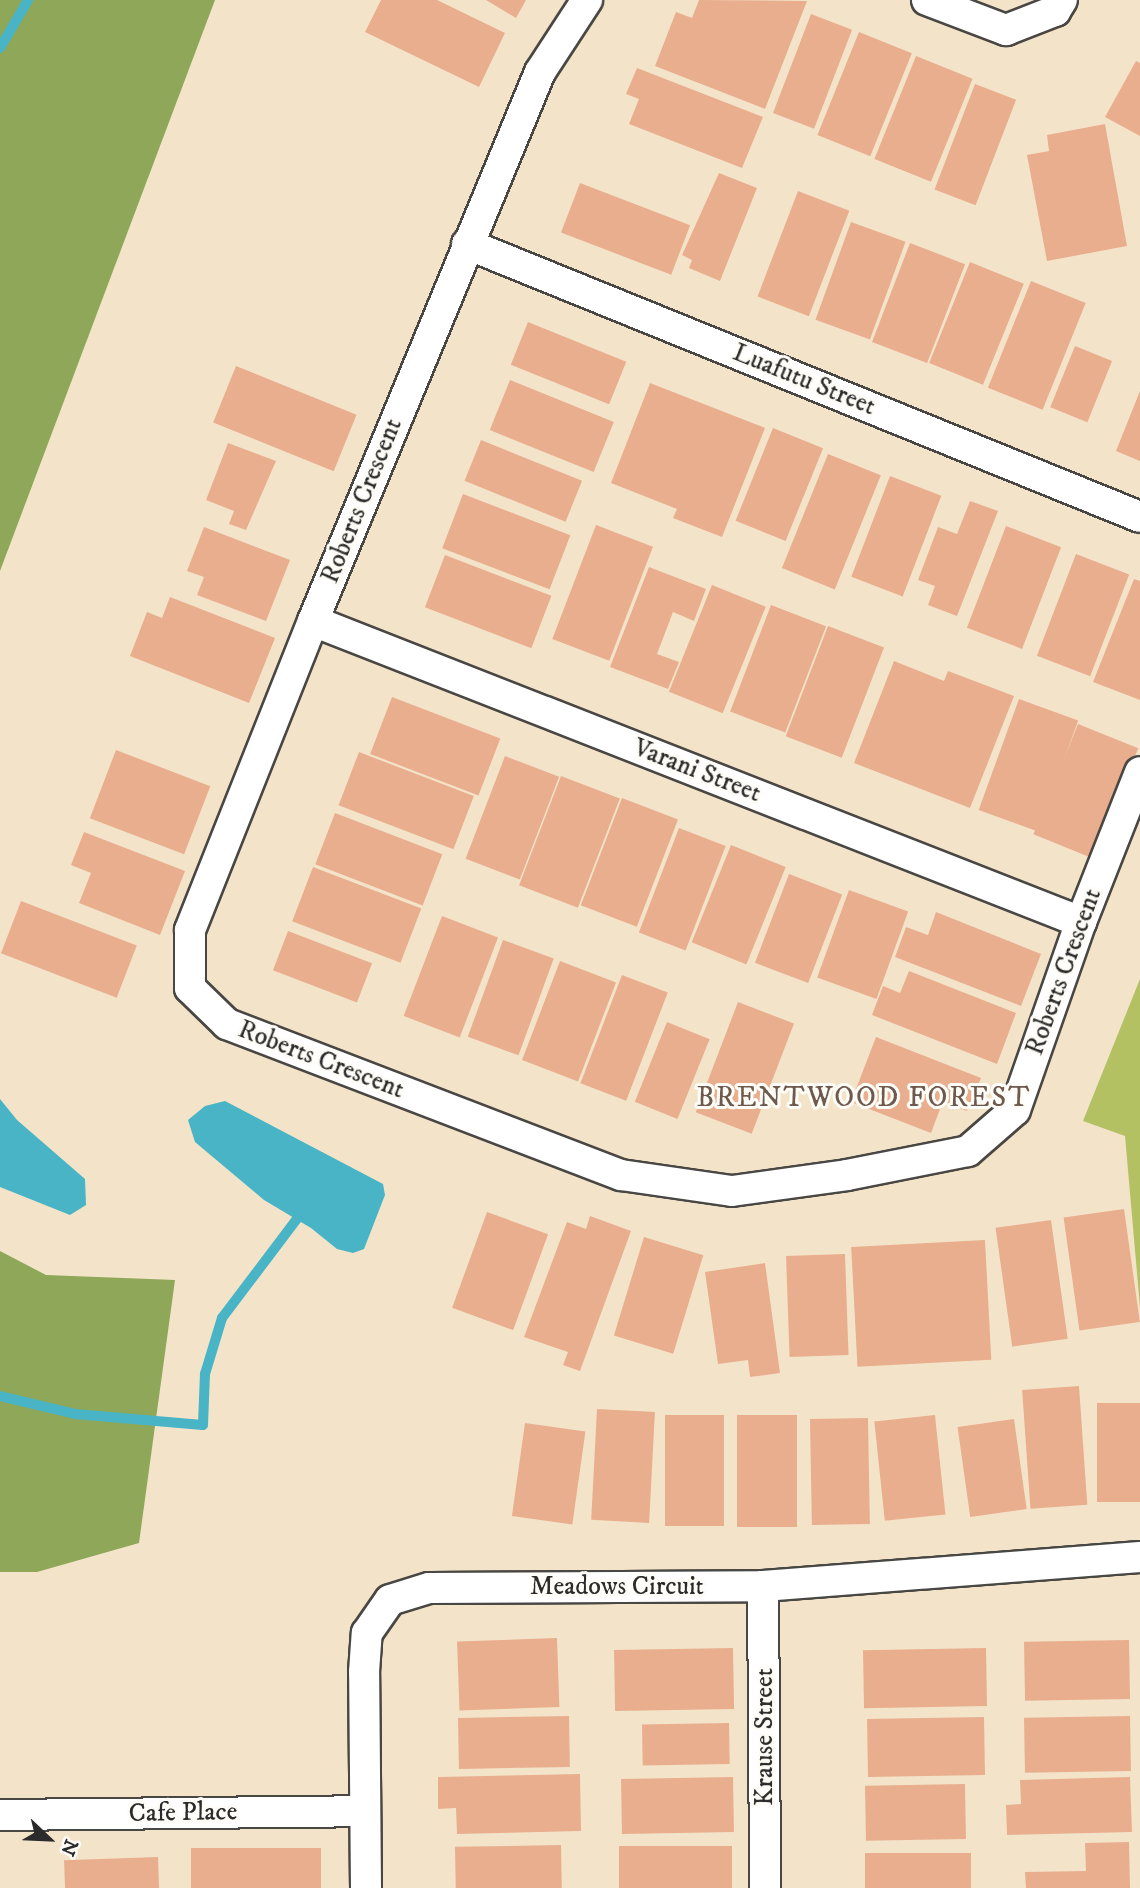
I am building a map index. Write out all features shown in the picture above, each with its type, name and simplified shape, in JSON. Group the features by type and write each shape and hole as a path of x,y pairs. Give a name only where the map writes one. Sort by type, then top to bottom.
{"street":[{"name":"Roberts Crescent","path":"587,0 540,72 313,621 190,930 190,988 227,1024 621,1175 732,1191 847,1175 968,1151 1015,1110 1081,922 1140,772"},
{"path":"926,0 1006,30 1055,11 1062,0"},
{"name":"Luafutu Street","path":"467,244 1140,517"},
{"name":"Varani Street","path":"313,621 1081,922"},
{"name":"Meadows Circuit","path":"366,1888 367,1638 390,1600 429,1588 763,1586 1140,1557"},
{"name":"Krause Street","path":"763,1586 765,1888"},
{"name":"Cafe Place","path":"0,1815 365,1811"}],"green space":[{"path":"0,0 215,0 0,571"},
{"path":"1140,979 1140,1307 1125,1136 1083,1121"},
{"path":"0,1251 46,1275 175,1280 139,1543 37,1572 0,1572"}],"water":[{"path":"0,1099 17,1120 85,1179 86,1205 70,1215 0,1187"},
{"path":"225,1101 383,1184 385,1195 364,1249 353,1253 337,1249 311,1228 264,1200 195,1142 188,1120 205,1106"}],"building":[{"path":"381,0 437,0 505,33 479,87 365,32"},
{"path":"486,0 526,0 516,18"},
{"path":"699,0 807,1 765,109 655,66 676,12 692,18"},
{"path":"811,14 852,30 814,129 773,113"},
{"path":"859,32 912,53 870,156 817,135"},
{"path":"916,56 973,79 931,182 874,159"},
{"path":"1136,61 1140,63 1140,136 1105,117"},
{"path":"637,68 763,117 742,168 629,124 639,99 626,94"},
{"path":"975,84 1016,100 976,205 935,189"},
{"path":"1105,124 1127,246 1047,261 1027,155 1049,151 1047,135"},
{"path":"719,173 757,188 720,281 689,268 692,260 682,255"},
{"path":"580,183 690,225 671,275 561,232"},
{"path":"798,191 849,211 809,316 758,296"},
{"path":"851,222 906,242 870,340 815,320"},
{"path":"910,243 965,264 927,363 872,342"},
{"path":"970,262 1024,284 983,385 929,363"},
{"path":"1031,281 1086,303 1043,410 988,388"},
{"path":"528,322 626,362 609,404 511,365"},
{"path":"1075,346 1112,361 1087,422 1050,407"},
{"path":"236,366 357,415 334,471 213,423"},
{"path":"510,380 614,422 594,472 490,430"},
{"path":"650,383 765,428 722,537 673,518 677,509 611,483"},
{"path":"1140,391 1140,461 1116,451"},
{"path":"773,428 823,448 786,541 736,521"},
{"path":"481,440 582,481 566,522 465,481"},
{"path":"228,443 276,461 246,530 229,524 234,511 206,500"},
{"path":"828,454 881,475 835,589 782,568"},
{"path":"890,476 941,496 903,597 851,577"},
{"path":"463,494 570,535 550,589 442,548"},
{"path":"970,501 998,511 957,616 928,605 935,586 918,580 938,527 957,534"},
{"path":"596,525 653,547 609,661 552,639"},
{"path":"1006,526 1061,547 1022,649 967,628"},
{"path":"204,527 290,560 266,621 197,595 204,577 187,571"},
{"path":"1076,554 1129,574 1090,676 1037,656"},
{"path":"445,555 551,596 531,648 425,607"},
{"path":"649,567 706,589 694,621 673,612 657,654 679,662 668,689 610,667"},
{"path":"1134,579 1140,581 1140,700 1093,682"},
{"path":"712,585 766,607 723,713 669,692"},
{"path":"170,597 275,638 249,703 130,656 147,612 162,618"},
{"path":"771,605 826,626 785,733 730,711"},
{"path":"828,626 884,648 842,758 786,736"},
{"path":"894,661 944,681 948,671 1014,696 970,808 854,763"},
{"path":"392,697 500,739 478,796 370,754"},
{"path":"1019,699 1078,721 1038,831 979,810"},
{"path":"1078,724 1138,748 1094,859 1033,834"},
{"path":"116,750 210,786 184,854 90,818"},
{"path":"359,752 474,796 453,849 339,805"},
{"path":"505,756 559,777 520,879 466,859"},
{"path":"561,776 620,799 578,908 519,885"},
{"path":"622,798 678,820 637,927 581,905"},
{"path":"335,813 442,854 423,906 315,864"},
{"path":"679,828 726,846 686,950 639,933"},
{"path":"84,832 185,871 160,935 79,903 91,873 71,865"},
{"path":"731,845 786,867 746,964 692,942"},
{"path":"313,867 421,909 401,963 292,921"},
{"path":"789,874 842,894 808,983 755,963"},
{"path":"849,890 908,912 876,999 817,977"},
{"path":"21,901 137,945 117,998 1,953"},
{"path":"936,912 1041,954 1021,1006 895,957 906,927 928,935"},
{"path":"442,916 498,938 460,1037 404,1016"},
{"path":"288,931 372,963 357,1002 273,970"},
{"path":"503,940 554,958 519,1055 468,1037"},
{"path":"560,961 616,983 578,1081 522,1060"},
{"path":"909,971 1016,1013 997,1064 872,1015 883,986 900,993"},
{"path":"622,975 668,993 626,1101 580,1083"},
{"path":"738,1002 794,1024 752,1134 696,1112"},
{"path":"667,1022 710,1039 677,1119 635,1102"},
{"path":"876,1037 981,1078 967,1111 943,1101 931,1133 851,1102"},
{"path":"1124,1209 1140,1322 1079,1330 1064,1217"},
{"path":"487,1212 548,1234 513,1330 452,1308"},
{"path":"590,1216 631,1231 580,1371 563,1365 568,1352 524,1337 567,1222 586,1229"},
{"path":"1051,1220 1068,1339 1012,1347 996,1228"},
{"path":"644,1237 703,1255 673,1354 614,1335"},
{"path":"985,1240 991,1360 857,1367 851,1247"},
{"path":"845,1254 849,1355 790,1357 786,1256"},
{"path":"765,1263 780,1373 750,1377 748,1360 718,1364 705,1272"},
{"path":"1079,1386 1087,1505 1030,1509 1022,1390"},
{"path":"1097,1403 1140,1403 1140,1502 1097,1502"},
{"path":"597,1409 655,1412 649,1523 591,1520"},
{"path":"665,1415 724,1415 724,1526 665,1526"},
{"path":"737,1415 797,1415 797,1527 737,1527"},
{"path":"935,1415 945,1514 885,1521 874,1421"},
{"path":"868,1418 870,1524 812,1525 810,1419"},
{"path":"1014,1419 1027,1509 970,1517 958,1427"},
{"path":"525,1423 585,1431 572,1525 512,1516"},
{"path":"557,1638 559,1707 459,1710 457,1641"},
{"path":"1129,1640 1130,1699 1025,1701 1024,1642"},
{"path":"733,1648 734,1709 615,1711 614,1650"},
{"path":"986,1648 987,1706 864,1708 863,1650"},
{"path":"569,1716 570,1767 459,1769 458,1718"},
{"path":"1130,1716 1131,1771 1025,1773 1024,1718"},
{"path":"984,1717 985,1775 868,1777 867,1719"},
{"path":"729,1723 730,1764 643,1766 642,1725"},
{"path":"580,1774 581,1831 457,1834 456,1808 438,1809 438,1777"},
{"path":"733,1777 734,1832 622,1834 621,1779"},
{"path":"1130,1777 1132,1832 1007,1835 1006,1805 1021,1804 1020,1780"},
{"path":"965,1784 966,1839 866,1841 865,1786"},
{"path":"1129,1842 1130,1888 1026,1888 1025,1872 1086,1871 1085,1843"},
{"path":"561,1845 562,1888 456,1888 455,1847"},
{"path":"619,1846 732,1846 732,1888 619,1888"},
{"path":"191,1848 321,1848 321,1888 191,1888"},
{"path":"865,1853 971,1853 971,1888 865,1888"},
{"path":"158,1857 159,1888 65,1888 64,1860"}],"waterway":[{"path":"0,48 28,0"},
{"path":"0,1396 75,1414 203,1425 205,1374 222,1318 297,1219"}],"district":[{"name":"BRENTWOOD FOREST","path":"864,1098"}]}
